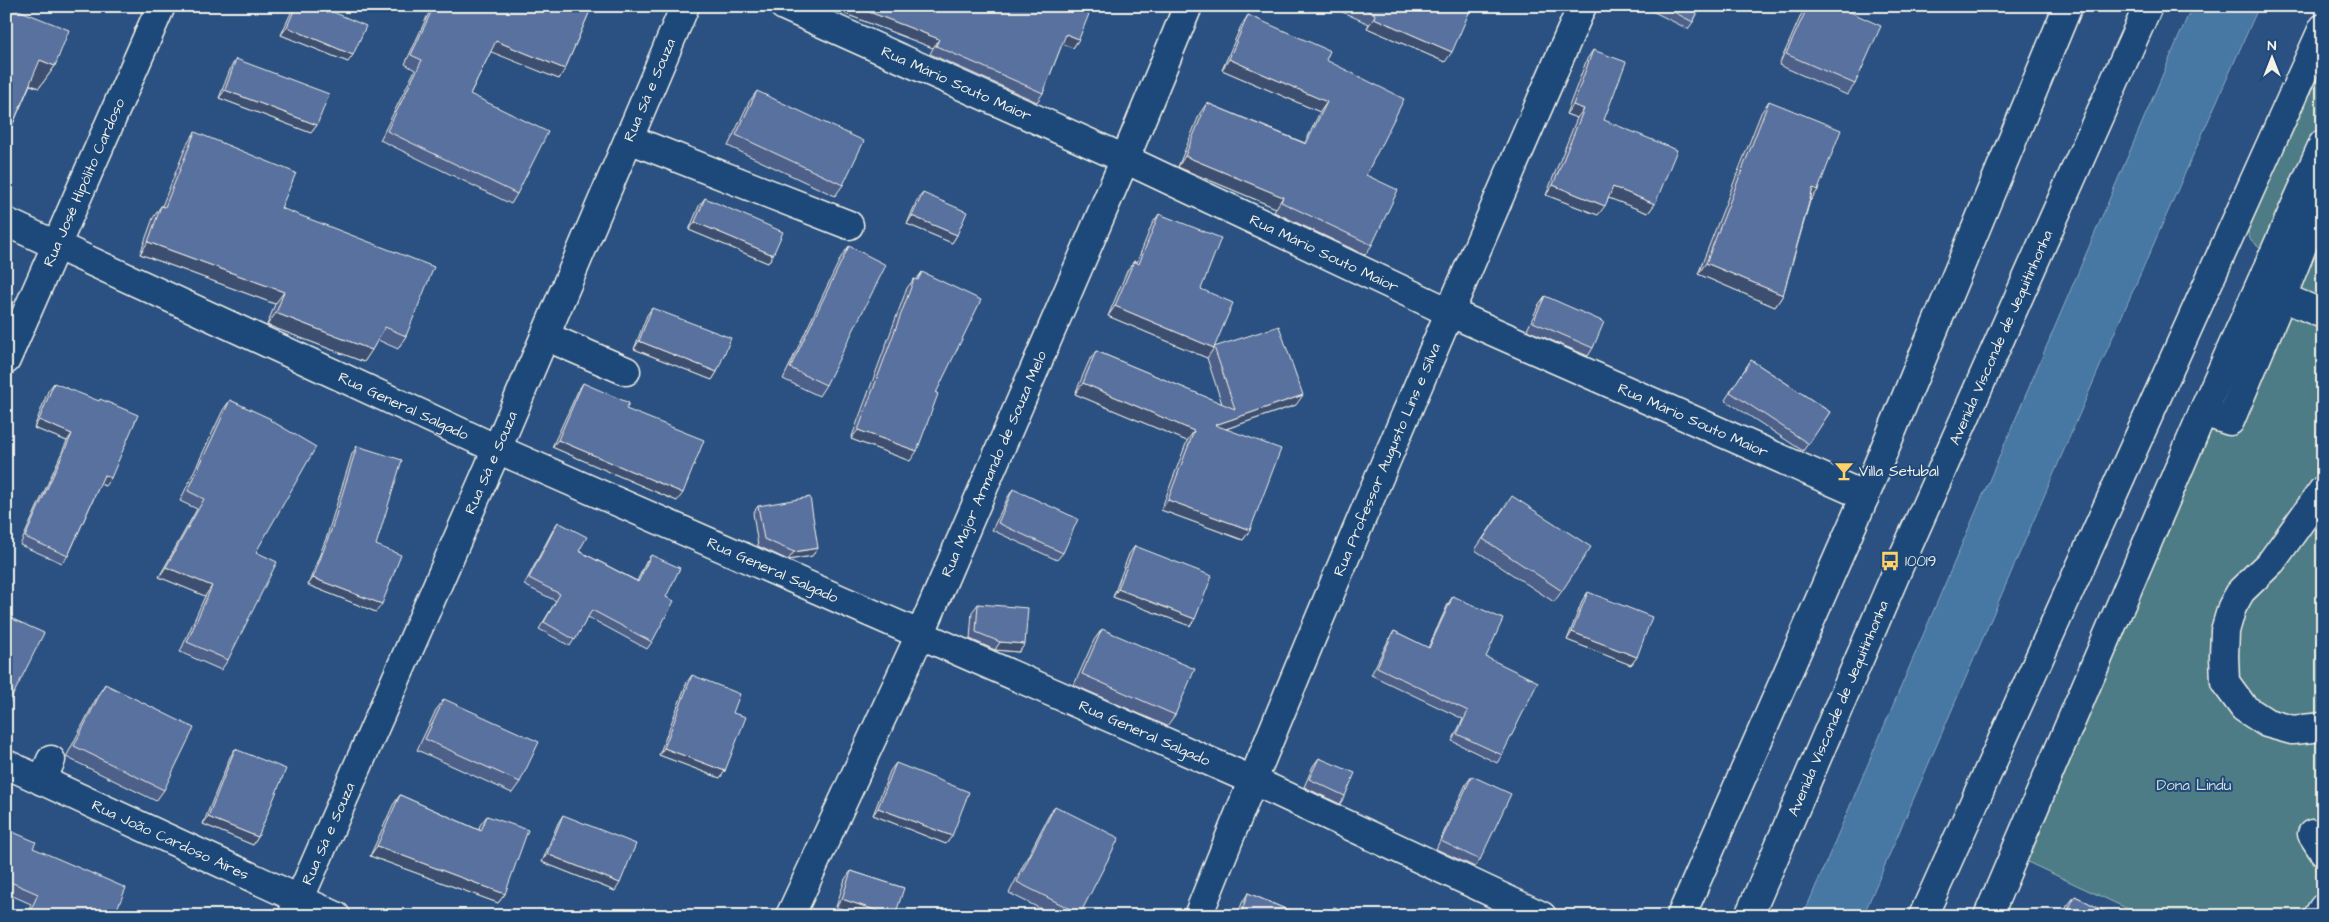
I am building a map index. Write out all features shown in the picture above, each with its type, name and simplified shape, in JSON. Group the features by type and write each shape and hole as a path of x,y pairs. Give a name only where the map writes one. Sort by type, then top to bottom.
{"street":[{"name":"Rua José Hipólito Cardoso","path":"6,360 161,6"},
{"name":"Rua Sá e Souza","path":"296,908 498,449 685,6"},
{"name":"Rua Mário Souto Maior","path":"784,6 1125,159 1450,312 1865,496"},
{"name":"Rua Major Armando de Souza Melo","path":"790,916 920,635 1125,159 1188,6"},
{"name":"Rua Professor Augusto Lins e Silva","path":"1198,916 1252,780 1582,6"},
{"path":"1681,916 1865,496 2068,6"},
{"name":"Avenida Visconde de Jequitinhonha","path":"1749,916 1900,564 2148,6"},
{"path":"1923,916 2323,28"},
{"path":"629,139 849,225"},
{"path":"1988,916 2203,412 2323,144"},
{"path":"2203,412 2230,421 2323,194"},
{"name":"Rua General Salgado","path":"6,222 498,449 1252,780 1542,916"},
{"path":"2282,298 2323,314"},
{"path":"545,336 626,371"},
{"path":"2323,490 2272,561 2241,591 2232,608 2225,631 2224,656 2225,682 2244,708 2267,723 2292,730 2323,728"},
{"name":"Rua João Cardoso Aires","path":"6,764 47,770 296,908 336,916"},
{"path":"2318,916 2323,908"}],"green space":[{"name":"Dona Lindu","path":"2323,27 2323,916 2143,916 2021,859 2262,249 2250,239 2246,224"}],"water":[{"path":"2192,6 2259,6 2120,320 1863,916 1803,916"}],"building":[{"path":"296,6 319,6 366,26 353,55 287,27"},
{"path":"434,6 592,6 565,69 496,41 470,94 548,132 517,194 387,131 422,60 411,55"},
{"path":"854,6 1070,6 1089,14 1079,39 1066,34 1043,93 936,46 939,39"},
{"path":"1358,6 1472,6 1452,52 1374,18 1375,14"},
{"path":"1662,6 1701,6 1693,22"},
{"path":"1808,6 1837,6 1881,26 1855,84 1786,54"},
{"path":"13,8 69,30 55,66 40,60 6,140 6,26"},
{"path":"1248,15 1330,51 1326,60 1404,99 1366,175 1398,190 1372,245 1281,202 1283,197 1185,156 1207,103 1306,144 1327,102 1229,59"},
{"path":"1593,50 1626,62 1604,120 1677,150 1655,204 1613,187 1605,206 1553,185 1584,109 1573,105"},
{"path":"236,59 329,94 317,125 225,90"},
{"path":"757,91 864,141 843,185 736,135"},
{"path":"1769,101 1841,130 1818,190 1813,188 1783,295 1706,263"},
{"path":"195,132 296,173 281,208 434,267 406,336 385,327 372,350 276,313 284,292 148,242 161,206 165,207"},
{"path":"923,193 967,212 957,235 912,216"},
{"path":"705,198 783,232 773,255 695,222"},
{"path":"1159,214 1221,238 1201,289 1233,303 1214,348 1115,306 1134,261 1139,264"},
{"path":"849,246 886,265 826,385 790,368"},
{"path":"922,272 981,300 936,393 938,394 917,451 858,430 914,279 918,280"},
{"path":"1545,296 1604,322 1593,348 1533,322"},
{"path":"652,308 731,338 717,372 639,341"},
{"path":"1279,326 1303,395 1215,425 1281,449 1250,530 1168,500 1194,431 1083,383 1096,351 1235,409 1214,347"},
{"path":"1751,360 1830,412 1809,444 1730,392"},
{"path":"54,383 138,415 111,478 104,475 68,556 25,537 72,434 39,420"},
{"path":"583,383 629,403 626,409 704,440 683,493 558,440"},
{"path":"230,400 271,419 316,447 256,552 277,562 228,660 187,642 212,586 166,567 204,499 188,491"},
{"path":"357,446 402,460 376,545 401,555 382,604 313,578 332,528"},
{"path":"1013,489 1078,519 1063,553 998,523"},
{"path":"1512,496 1591,547 1562,591 1483,539"},
{"path":"810,497 818,548 794,552 764,539 758,506"},
{"path":"558,522 587,537 579,551 638,582 651,555 680,568 666,597 674,601 652,642 592,610 575,640 544,622 560,594 529,578"},
{"path":"1135,546 1212,576 1195,619 1118,589"},
{"path":"1588,592 1652,617 1637,657 1572,632"},
{"path":"1453,596 1503,619 1486,657 1538,682 1502,755 1457,734 1468,711 1377,667 1394,631 1429,648"},
{"path":"978,604 1028,608 1025,644 1000,642 976,632"},
{"path":"6,616 44,633 6,709"},
{"path":"1102,629 1195,669 1175,715 1082,674"},
{"path":"692,675 740,694 733,713 746,717 725,771 664,748"},
{"path":"105,684 194,728 164,790 74,746"},
{"path":"444,699 539,742 520,782 425,739"},
{"path":"235,749 286,769 258,837 208,817"},
{"path":"1319,758 1355,773 1345,796 1309,779"},
{"path":"896,763 969,792 952,836 878,808"},
{"path":"1472,776 1511,794 1480,860 1441,841"},
{"path":"400,795 481,831 487,816 528,830 505,894 377,846"},
{"path":"1055,806 1119,838 1080,914 1017,882"},
{"path":"563,815 636,844 620,883 547,854"},
{"path":"6,829 36,842 33,848 126,888 114,916 28,916 38,894 6,880"},
{"path":"851,871 904,888 895,916 842,899"},
{"path":"1248,893 1302,916 1240,916"},
{"path":"2075,896 2114,916 2065,916"},
{"path":"1334,907 1357,916 1330,916"}],"place":[{"name":"Villa Setubal","path":"1844,471"},
{"name":"10019","path":"1890,561"}]}
